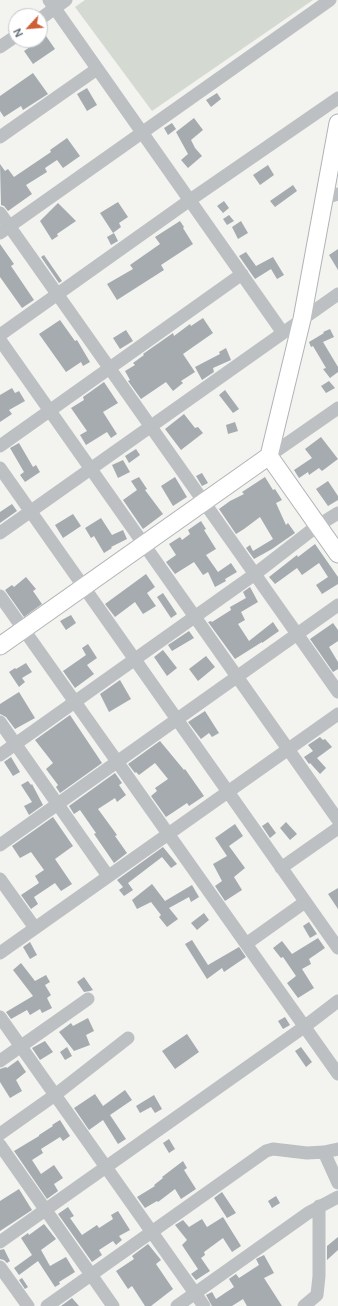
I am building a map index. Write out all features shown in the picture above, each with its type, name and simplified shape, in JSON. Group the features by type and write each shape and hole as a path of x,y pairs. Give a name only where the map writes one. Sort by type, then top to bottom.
{"main road":[{"path":"0,646 269,456 331,196 338,123"},
{"path":"269,456 338,554"}],"street":[{"path":"66,0 52,4 283,333"},
{"path":"5,229 330,0"},
{"path":"0,137 97,69"},
{"path":"0,334 338,98"},
{"path":"0,213 5,229 57,294 338,692"},
{"path":"0,446 242,274"},
{"path":"0,533 338,294"},
{"path":"0,340 338,820"},
{"path":"269,456 338,408"},
{"path":"0,468 338,948"},
{"path":"0,755 255,574 317,526 338,513"},
{"path":"0,596 338,1074"},
{"path":"0,845 338,605"},
{"path":"0,953 338,714"},
{"path":"0,722 108,876"},
{"path":"281,868 338,828"},
{"path":"0,878 35,928"},
{"path":"246,944 305,902"},
{"path":"0,1061 88,999"},
{"path":"0,1242 304,1027 338,1001"},
{"path":"0,1017 204,1306"},
{"path":"0,1134 55,1095 128,1038"},
{"path":"0,1145 113,1306"},
{"path":"47,1306 266,1151 273,1149 307,1153 338,1149"},
{"path":"324,1152 338,1183"},
{"path":"177,1306 308,1213 319,1206 338,1198"},
{"path":"304,1306 317,1295 319,1276 319,1206"},
{"path":"0,1267 28,1306"}],"shaded area":[{"path":"85,0 313,0 152,111 75,7"}],"building":[{"path":"48,39 55,49 33,64 24,51 28,48 48,48"},
{"path":"33,73 48,94 23,110 21,106 4,117 0,111 0,96"},
{"path":"87,88 97,105 87,111 77,94"},
{"path":"217,93 221,99 211,107 206,100"},
{"path":"194,118 203,130 191,140 195,148 202,156 188,168 181,160 188,154 176,132"},
{"path":"172,123 176,129 168,135 164,128"},
{"path":"67,138 80,156 63,168 57,160 45,168 47,172 26,185 32,194 8,211 1,205 0,164 5,171 8,169 14,177 51,152 50,150"},
{"path":"268,165 274,175 260,185 253,175"},
{"path":"293,185 297,191 275,207 270,201"},
{"path":"224,201 229,208 223,213 217,206"},
{"path":"118,202 128,217 119,223 121,227 113,233 100,213"},
{"path":"58,203 76,221 57,234 58,236 52,240 40,221"},
{"path":"229,215 234,221 227,225 223,219"},
{"path":"180,221 193,244 161,265 164,270 117,300 107,284 133,269 130,265 160,244 155,237"},
{"path":"241,221 248,233 238,239 232,227"},
{"path":"114,233 118,241 111,245 107,237"},
{"path":"0,244 14,264 11,266 34,300 22,308 0,277"},
{"path":"338,249 338,270 329,255"},
{"path":"246,252 256,266 273,257 284,275 277,279 271,269 255,279 239,256"},
{"path":"44,255 62,281 59,283 41,257"},
{"path":"203,318 213,333 183,354 195,372 181,381 183,383 173,391 166,382 141,399 128,381 130,380 125,371 135,365 133,363 144,355 143,354 173,333 174,336 190,324 191,326"},
{"path":"60,320 75,341 77,340 90,362 83,366 81,362 66,372 39,334"},
{"path":"330,329 334,337 323,342 338,367 338,372 330,378 323,369 326,368 309,342"},
{"path":"126,330 133,341 120,349 113,338"},
{"path":"226,348 231,360 213,368 214,372 202,380 195,367 220,354 219,352"},
{"path":"329,381 335,388 326,393 321,386"},
{"path":"104,382 118,403 103,412 117,434 111,438 107,432 86,445 80,435 87,431 71,408 84,400 83,397"},
{"path":"12,388 15,393 19,391 25,401 9,410 12,414 0,422 0,395"},
{"path":"225,390 239,409 233,413 219,395"},
{"path":"184,414 195,428 198,427 203,433 181,450 165,429"},
{"path":"235,422 238,431 228,434 226,425"},
{"path":"321,437 338,459 322,471 319,468 309,475 308,472 299,478 294,470 312,458 305,449"},
{"path":"19,443 33,467 36,465 40,472 25,482 20,475 24,472 10,448"},
{"path":"136,449 140,455 129,463 125,456"},
{"path":"123,460 130,472 118,478 112,465"},
{"path":"202,473 208,483 202,486 196,476"},
{"path":"139,477 147,489 145,490 163,514 143,529 123,500 137,490 131,481"},
{"path":"175,477 187,497 173,506 161,486"},
{"path":"265,477 273,490 275,489 282,500 276,503 286,525 288,523 295,533 254,559 246,548 250,545 253,551 273,539 260,517 236,534 219,509 230,501 244,494 242,492"},
{"path":"328,481 338,496 338,500 328,506 316,489"},
{"path":"12,504 17,511 0,523 0,512"},
{"path":"73,514 81,526 63,538 55,525"},
{"path":"101,518 112,535 123,530 127,539 111,547 112,548 104,553 94,536 91,538 85,528"},
{"path":"201,521 206,529 204,530 216,549 206,555 218,572 231,563 237,572 225,579 226,581 215,587 208,572 203,575 194,562 175,574 166,562 176,555 169,544 180,537 182,540 190,534 188,530"},
{"path":"315,544 338,577 338,584 322,594 316,585 328,577 319,563 302,575 297,568 275,584 269,577 297,555 298,557"},
{"path":"146,574 155,587 147,593 156,606 143,614 135,602 115,617 105,604"},
{"path":"26,577 36,589 33,591 42,604 24,617 5,590 12,585 14,587"},
{"path":"250,587 258,602 241,612 245,620 238,624 249,641 273,622 279,631 235,659 208,622 212,622 231,610 230,607 246,598 243,592"},
{"path":"163,593 177,614 171,618 157,597"},
{"path":"71,615 76,623 66,630 60,621"},
{"path":"333,623 338,630 338,641 329,647 338,662 338,669 333,672 310,639"},
{"path":"189,631 194,638 172,651 168,645"},
{"path":"88,644 97,658 87,665 94,674 75,688 63,671 86,655 82,648"},
{"path":"163,650 177,668 167,676 154,657"},
{"path":"206,656 215,667 198,681 189,669"},
{"path":"26,663 32,672 22,678 25,682 19,687 9,672"},
{"path":"120,680 131,699 109,712 100,694"},
{"path":"19,692 35,718 15,729 6,717 0,714 0,704"},
{"path":"205,711 219,733 212,737 209,733 201,739 188,722"},
{"path":"70,715 102,763 60,793 56,787 58,785 46,769 53,763 35,740"},
{"path":"320,737 323,740 325,739 332,747 317,758 326,768 320,774 304,757 313,751 308,745"},
{"path":"160,741 184,770 185,769 204,796 189,806 187,803 166,817 151,796 157,791 155,788 168,779 155,763 139,775 136,772 135,773 128,764"},
{"path":"11,757 20,772 13,776 4,762"},
{"path":"115,773 122,783 119,785 126,795 117,802 115,798 98,809 117,835 115,836 127,853 114,863 80,810 74,814 69,806"},
{"path":"28,781 31,785 32,784 43,805 29,815 24,806 32,802 21,785"},
{"path":"53,817 73,846 55,859 72,884 61,891 55,883 34,897 38,904 31,909 21,895 39,883 35,876 44,870 31,852 20,858 12,846"},
{"path":"268,822 276,833 270,838 262,826"},
{"path":"286,822 297,834 290,840 280,828"},
{"path":"235,824 243,836 229,846 245,868 234,877 242,890 225,901 215,886 222,881 213,864 227,856 215,838"},
{"path":"163,847 177,864 171,868 162,857 128,883 133,890 124,896 119,890 123,887 117,880"},
{"path":"152,884 165,901 192,885 199,897 191,902 189,897 169,908 178,919 167,927 159,917 161,915 151,902 137,909 132,900"},
{"path":"338,888 338,909 328,894"},
{"path":"204,913 209,920 197,930 191,923"},
{"path":"309,922 317,934 310,938 303,926"},
{"path":"318,938 325,948 309,959 311,964 302,969 314,988 298,998 287,983 296,976 283,957 281,958 273,948 282,941 292,954"},
{"path":"192,940 208,965 239,947 246,957 224,972 222,968 207,979 185,944"},
{"path":"30,942 37,955 30,959 23,947"},
{"path":"21,963 35,981 46,975 50,982 45,985 51,995 47,998 52,1008 42,1013 40,1009 30,1015 27,1010 11,1019 6,1012 33,996 13,970"},
{"path":"84,977 93,990 84,992 77,982"},
{"path":"285,1017 290,1025 283,1029 278,1021"},
{"path":"88,1018 94,1031 86,1035 90,1045 74,1051 59,1032 71,1023 73,1026"},
{"path":"187,1034 199,1052 175,1069 162,1051"},
{"path":"45,1041 53,1052 40,1060 32,1048"},
{"path":"67,1047 72,1056 65,1060 60,1052"},
{"path":"301,1047 312,1062 306,1067 295,1051"},
{"path":"18,1060 26,1072 16,1080 22,1091 10,1098 0,1082 0,1069 7,1068"},
{"path":"125,1090 132,1100 110,1115 126,1139 118,1144 103,1120 89,1130 74,1108 95,1094 103,1106"},
{"path":"154,1095 162,1109 155,1113 151,1107 140,1113 136,1106"},
{"path":"60,1120 70,1136 63,1141 60,1137 41,1149 43,1153 32,1160 41,1174 54,1165 63,1178 54,1184 58,1191 47,1199 14,1151 39,1136"},
{"path":"169,1139 175,1149 169,1153 163,1143"},
{"path":"183,1161 187,1168 184,1170 196,1189 181,1199 175,1189 158,1202 157,1201 145,1208 137,1197 155,1186 154,1185 163,1178 162,1177"},
{"path":"19,1189 32,1210 0,1231 0,1201"},
{"path":"222,1192 236,1213 227,1218 214,1198"},
{"path":"276,1196 280,1203 272,1208 268,1201"},
{"path":"68,1207 74,1216 70,1218 82,1235 97,1225 99,1228 113,1219 111,1215 118,1211 130,1230 119,1236 122,1240 116,1245 113,1241 99,1250 102,1255 92,1262 58,1214"},
{"path":"223,1217 241,1246 232,1252 223,1238 204,1252 205,1255 201,1258 210,1271 196,1280 191,1274 198,1269 182,1245 187,1240 175,1225 183,1220 189,1227 202,1219 207,1227"},
{"path":"44,1224 56,1239 41,1250 50,1266 66,1257 75,1272 59,1282 60,1284 55,1287 38,1261 19,1275 14,1268 32,1255 21,1238 28,1233 29,1235"},
{"path":"338,1237 338,1250 327,1260 327,1246"},
{"path":"148,1244 161,1260 156,1264 173,1289 151,1306 145,1306 132,1286 128,1289 116,1271 134,1259 132,1256"},
{"path":"4,1249 10,1261 7,1263 0,1259 0,1250"},
{"path":"264,1255 274,1273 264,1278 282,1306 247,1306 243,1299 232,1306 212,1306 206,1295 212,1292 216,1299 234,1287 229,1279 236,1274 239,1278 259,1265 256,1259"},
{"path":"22,1278 28,1287 25,1289 19,1280"},
{"path":"72,1298 79,1306 61,1306"}]}
